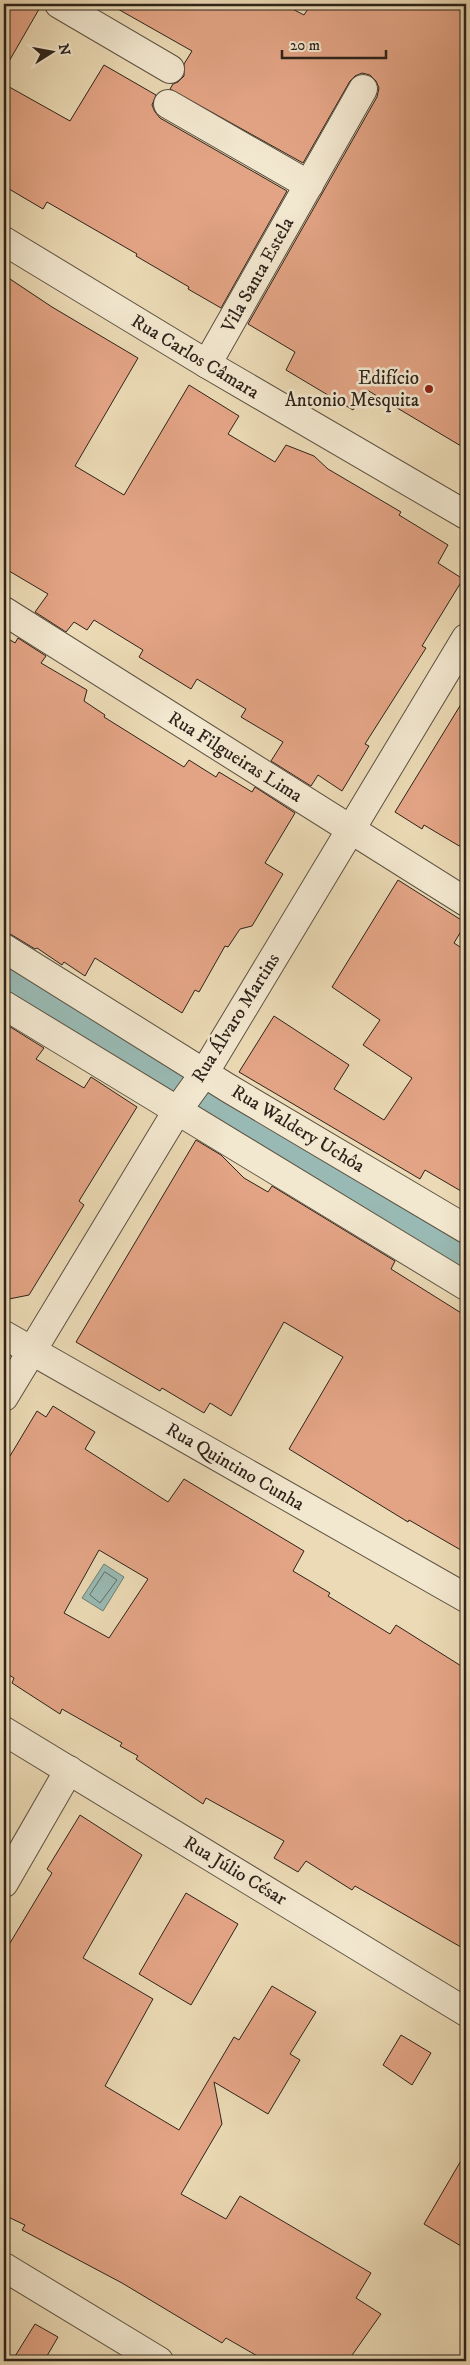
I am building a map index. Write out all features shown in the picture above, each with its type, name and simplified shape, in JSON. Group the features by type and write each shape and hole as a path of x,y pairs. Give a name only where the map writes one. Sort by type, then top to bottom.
{"street":[{"path":"59,4 170,69"},
{"name":"Vila Santa Estela","path":"207,364 363,89"},
{"path":"168,104 309,185"},
{"name":"Rua Carlos Câmara","path":"4,242 207,364 466,515"},
{"name":"Rua Filgueiras Lima","path":"4,611 466,902"},
{"name":"Rua Álvaro Martins","path":"4,1397 30,1350 177,1111 203,1074 466,638"},
{"name":"Rua Waldery Uchôa","path":"4,948 203,1074 466,1229"},
{"path":"4,1005 466,1286"},
{"name":"Rua Quintino Cunha","path":"4,1335 466,1598"},
{"name":"Rua Júlio César","path":"4,1731 466,2012"},
{"path":"4,1883 70,1770"},
{"path":"4,2267 159,2361"}],"water":[{"path":"104,1564 124,1577 103,1611 82,1598"}],"building":[{"path":"4,4 42,4 4,70"},
{"path":"109,4 283,4 304,15 311,4 466,4 466,449 367,390 353,410 286,370 295,352 248,324 377,97 379,88 376,81 370,75 362,73 350,81 303,163 170,89 173,84 184,76 184,64 192,51"},
{"path":"104,65 156,95 152,105 160,118 287,191 221,308 136,256 137,254 47,202 43,209 4,186 4,84 70,121"},
{"path":"4,275 52,307 138,358 75,466 124,495 189,385 239,416 228,434 275,462 286,445 314,456 328,469 401,512 399,515 448,545 438,563 463,579 422,646 426,648 365,744 369,746 342,791 318,775 311,786 271,761 283,742 241,717 246,709 197,679 191,689 139,657 143,650 94,620 87,630 74,622 66,632 35,612 48,594 4,568"},
{"path":"4,636 15,643 18,638 46,656 41,663 87,690 84,701 105,715 104,717 184,767 189,760 216,777 219,772 252,792 255,787 295,813 265,863 283,874 252,926 240,929 228,947 225,946 199,992 195,990 182,1013 95,958 85,976 64,962 62,965 37,948 35,949 4,932"},
{"path":"466,696 466,850 424,825 422,829 395,812"},
{"path":"398,880 466,923 454,943 466,951 466,1194 425,1170 420,1179 239,1072 274,1016 349,1065 334,1089 384,1120 412,1078 363,1045 380,1020 332,987"},
{"path":"4,1023 44,1048 36,1059 84,1088 91,1077 137,1107 79,1201 84,1205 29,1295 4,1300"},
{"path":"196,1140 221,1155 244,1178 268,1192 272,1186 395,1261 391,1269 466,1316 466,1553 409,1520 408,1522 289,1449 343,1357 284,1322 231,1416 210,1403 204,1413 162,1388 160,1391 76,1342"},
{"path":"53,1406 95,1432 85,1449 168,1502 184,1479 304,1551 293,1571 330,1593 328,1596 390,1634 396,1625 466,1669 466,1950 355,1886 352,1890 306,1861 298,1872 274,1858 284,1841 206,1798 203,1804 136,1759 138,1756 120,1746 122,1743 62,1709 60,1714 12,1683 14,1678 4,1672 4,1466 37,1411 46,1417","holes":["99,1550 148,1579 109,1638 64,1613"]},
{"path":"80,1815 142,1855 83,1958 153,1999 105,2086 179,2130 234,2037 239,2040 272,1986 316,2012 290,2054 300,2060 268,2114 214,2082 222,2124 181,2194 226,2219 240,2196 371,2273 356,2298 381,2314 348,2361 266,2361 226,2338 222,2343 122,2283 22,2230 25,2225 4,2215 4,1953 52,1873 47,1869"},
{"path":"186,1893 238,1924 191,2005 139,1974"},
{"path":"401,2035 431,2053 412,2085 383,2065"},
{"path":"466,2152 466,2249 424,2224"},
{"path":"35,2324 58,2337 44,2361 12,2361"}],"waterway":[{"path":"4,984 227,1122 466,1262"}],"place":[{"name":"Edifício Antonio Mesquita","path":"429,389"}]}
